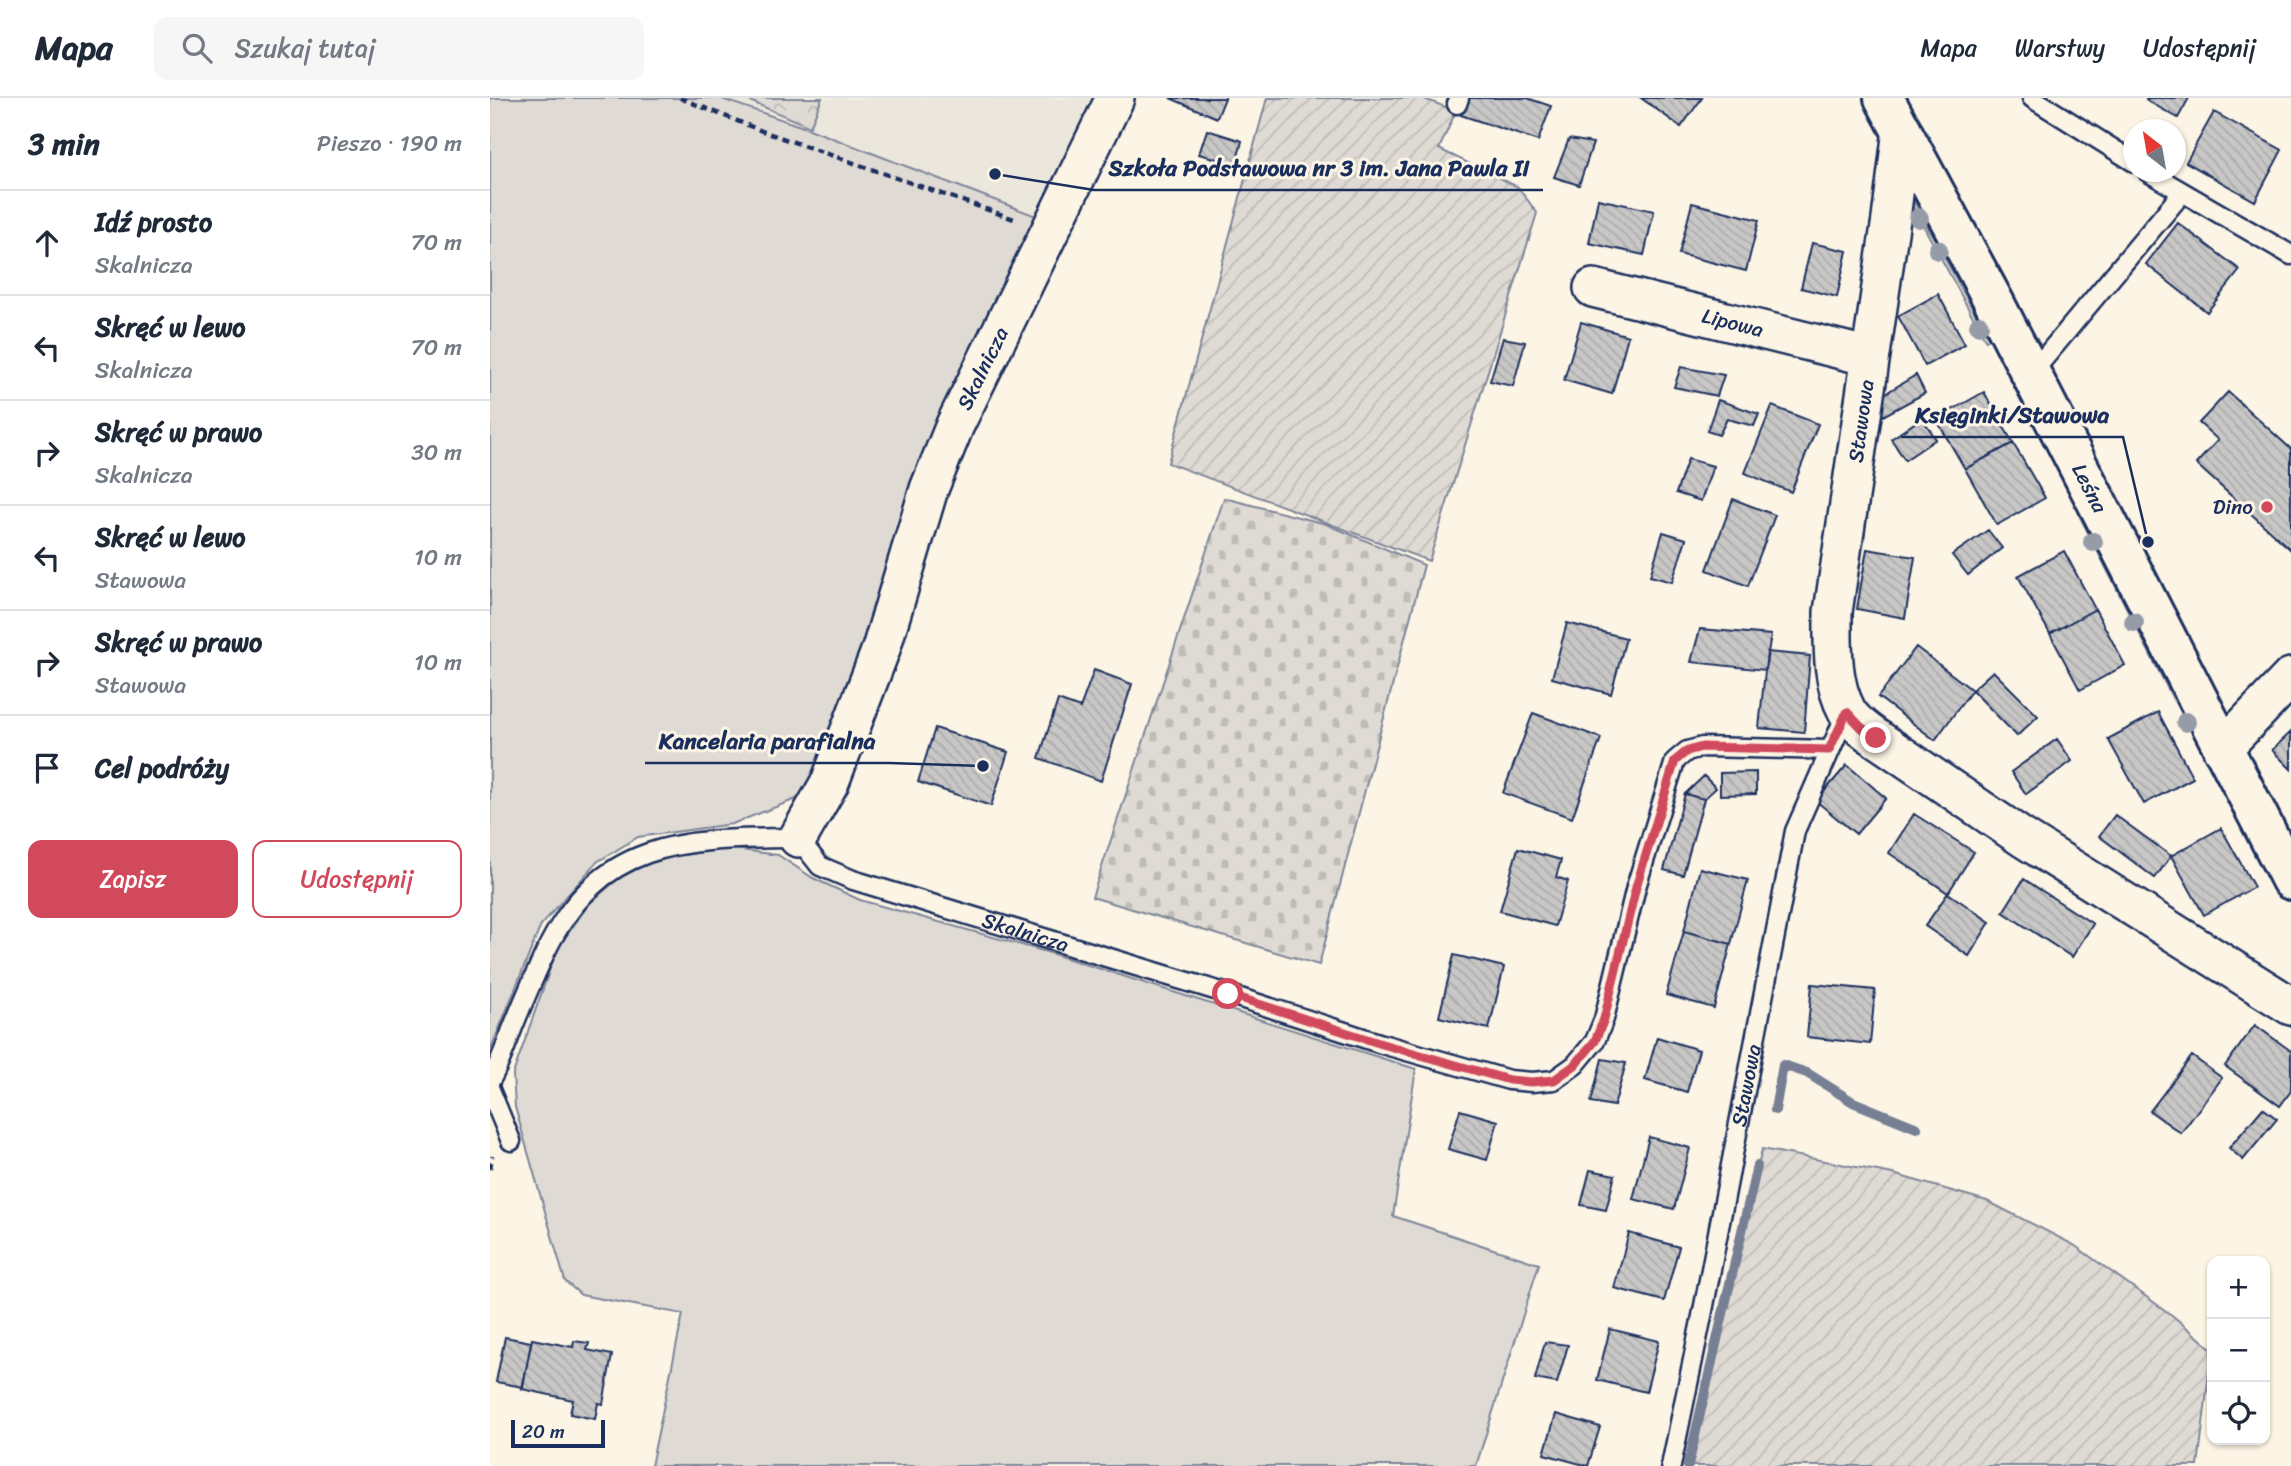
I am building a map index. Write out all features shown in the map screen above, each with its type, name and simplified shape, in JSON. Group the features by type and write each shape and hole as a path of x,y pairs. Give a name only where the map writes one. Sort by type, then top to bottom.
{"main road":[{"name":"Leśna","path":"1893,114 2031,374 2291,880"}],"street":[{"name":"Skalnicza","path":"798,838 830,782 877,661 929,489 955,425 1115,98"},
{"name":"Stawowa","path":"1847,712 1834,667 1833,612 1870,357 1893,114"},
{"name":"Lipowa","path":"1593,288 1870,357"},
{"path":"2222,749 2291,677"},
{"path":"1847,712 1876,738 2023,838 2291,1006"}],"lane":[{"path":"2032,98 2123,156"},
{"path":"2164,182 2291,255"},
{"path":"2031,374 2182,193"},
{"name":"Stawowa","path":"1671,1466 1794,831 1847,712"},
{"name":"Skalnicza","path":"798,838 820,866 853,880 1228,994 1382,1044 1509,1080 1532,1082 1554,1080 1575,1065 1595,1041 1604,1019 1636,887 1675,761 1687,751 1702,747 1829,750"},
{"path":"490,1081 547,950 567,917 588,891 612,870 638,856 671,845 704,840 798,838"},
{"path":"490,1090 511,1141"}],"path":[{"path":"680,98 762,131 1051,232"}],"shaded area":[{"path":"719,98 1098,98 1044,219 809,129"}],"green space":[{"path":"490,98 719,98 809,129 1044,219 804,796 732,824 638,837 597,862 541,925 490,1051"},
{"path":"743,98 822,98 810,127"},
{"path":"1267,98 1422,98 1456,111 1439,149 1518,187 1537,213 1429,561 1168,463"},
{"path":"1907,189 1989,339 1986,341 1905,192"},
{"path":"1224,498 1326,524 1424,565 1319,965 1092,897"},
{"path":"2079,515 2084,515 2175,694 2173,699"},
{"path":"727,848 778,855 813,878 860,900 1050,953 1416,1069 1393,1216 1539,1264 1476,1466 651,1466 683,1314 581,1295 565,1281 515,1107 513,1074 557,949 589,904 620,877 657,859"},
{"path":"1762,1149 1893,1174 1987,1201 2074,1245 2173,1316 2207,1345 2207,1391 2198,1466 1689,1466"}],"building":[{"path":"1170,98 1225,98 1217,118"},
{"path":"1466,98 1527,98 1551,106 1538,141 1461,115"},
{"path":"1641,98 1702,98 1681,127"},
{"path":"2189,98 2178,118 2146,100"},
{"path":"2214,112 2282,150 2255,201 2186,162"},
{"path":"1207,130 1242,141 1236,164 1199,154"},
{"path":"1569,139 1593,143 1579,185 1554,177"},
{"path":"1598,199 1654,211 1644,255 1589,243"},
{"path":"1692,203 1759,220 1746,271 1679,254"},
{"path":"2178,223 2240,270 2207,312 2146,264"},
{"path":"1812,243 1847,251 1837,297 1801,288"},
{"path":"1938,294 1965,344 1925,366 1898,316"},
{"path":"1581,322 1628,336 1612,394 1564,380"},
{"path":"1503,338 1525,342 1513,386 1490,381"},
{"path":"1681,367 1724,375 1717,396 1674,387"},
{"path":"1916,375 1925,393 1883,416 1873,401"},
{"path":"1984,392 2013,443 1965,469 1936,419"},
{"name":"Dino","path":"2228,392 2291,449 2291,550 2196,464 2218,440 2199,423"},
{"path":"1718,400 1759,414 1754,426 1727,419 1719,435 1707,431"},
{"path":"1772,406 1818,424 1791,492 1745,473"},
{"path":"1922,418 1936,439 1905,460 1891,439"},
{"path":"2013,443 2045,498 1997,525 1965,469"},
{"path":"1688,459 1713,466 1701,501 1676,493"},
{"path":"1733,499 1775,515 1748,586 1707,570"},
{"path":"1988,530 2002,548 1968,575 1952,555"},
{"path":"1663,532 1686,539 1672,582 1650,576"},
{"path":"1867,549 1915,557 1905,618 1857,609"},
{"path":"2064,551 2095,609 2050,634 2018,576"},
{"path":"2095,609 2125,665 2080,690 2050,634"},
{"path":"1567,623 1626,638 1611,694 1552,678"},
{"path":"1700,629 1771,635 1765,670 1691,662"},
{"path":"1916,647 1972,690 1935,740 1878,697"},
{"path":"1767,652 1810,656 1804,732 1759,728"},
{"path":"1094,670 1132,684 1101,781 1039,758 1058,700 1080,708"},
{"path":"1993,671 2038,716 2017,736 1972,690"},
{"path":"2158,712 2193,778 2144,804 2108,739"},
{"path":"1533,713 1601,738 1572,818 1503,793"},
{"path":"935,728 1008,752 991,806 918,782"},
{"path":"2291,732 2291,769 2272,750"},
{"path":"2057,739 2072,761 2026,794 2011,772"},
{"path":"1847,765 1886,798 1856,834 1816,801"},
{"path":"1756,772 1756,794 1720,795 1720,773"},
{"path":"1704,776 1716,788 1704,799 1685,794"},
{"path":"1685,794 1704,799 1683,875 1664,870"},
{"path":"1914,814 1974,852 1948,893 1889,853"},
{"path":"2115,815 2171,856 2155,878 2099,836"},
{"path":"2221,828 2254,887 2204,915 2171,856"},
{"path":"1518,848 1561,860 1556,877 1568,881 1555,926 1500,911"},
{"path":"1700,868 1748,880 1731,944 1684,931"},
{"path":"2024,879 2093,924 2072,957 2003,912"},
{"path":"1948,893 1990,922 1969,956 1925,926"},
{"path":"1684,931 1731,944 1714,1008 1666,995"},
{"path":"1454,955 1504,967 1489,1029 1439,1017"},
{"path":"1812,984 1875,990 1870,1044 1807,1037"},
{"path":"2255,1025 2291,1051 2291,1091 2280,1106 2225,1066"},
{"path":"1657,1037 1699,1050 1687,1092 1645,1080"},
{"path":"2192,1056 2222,1078 2181,1133 2150,1111"},
{"path":"1602,1059 1626,1063 1614,1106 1591,1102"},
{"path":"2263,1108 2277,1119 2243,1160 2229,1148"},
{"path":"1460,1110 1498,1121 1487,1160 1448,1149"},
{"path":"1649,1137 1690,1148 1674,1209 1633,1199"},
{"path":"1590,1170 1615,1175 1606,1210 1581,1205"},
{"path":"1629,1233 1679,1247 1664,1301 1614,1288"},
{"path":"1610,1329 1659,1341 1646,1392 1597,1380"},
{"path":"505,1337 531,1342 523,1387 496,1382"},
{"path":"532,1339 573,1347 574,1341 589,1343 587,1350 612,1355 603,1404 598,1403 595,1419 570,1414 573,1400 522,1389"},
{"path":"1545,1342 1568,1345 1557,1383 1535,1379"},
{"path":"1556,1414 1600,1427 1588,1466 1544,1454"}],"waterway":[{"path":"1775,1110 1783,1065 1807,1073 1853,1102 1917,1128"},
{"path":"1688,1466 1757,1166"}],"place":[{"name":"Szkoła Podstawowa nr 3 im. Jana Pawla II","path":"995,174"},
{"name":"Dino","path":"2267,507"},
{"name":"Księginki/Stawowa","path":"2148,542"},
{"name":"Kancelaria parafialna","path":"983,766"}],"route":[{"path":"1228,994 1382,1044 1509,1080 1554,1080 1575,1065 1595,1041 1604,1019 1636,887 1675,761 1687,751 1702,747 1829,750 1847,712 1876,738"}]}
